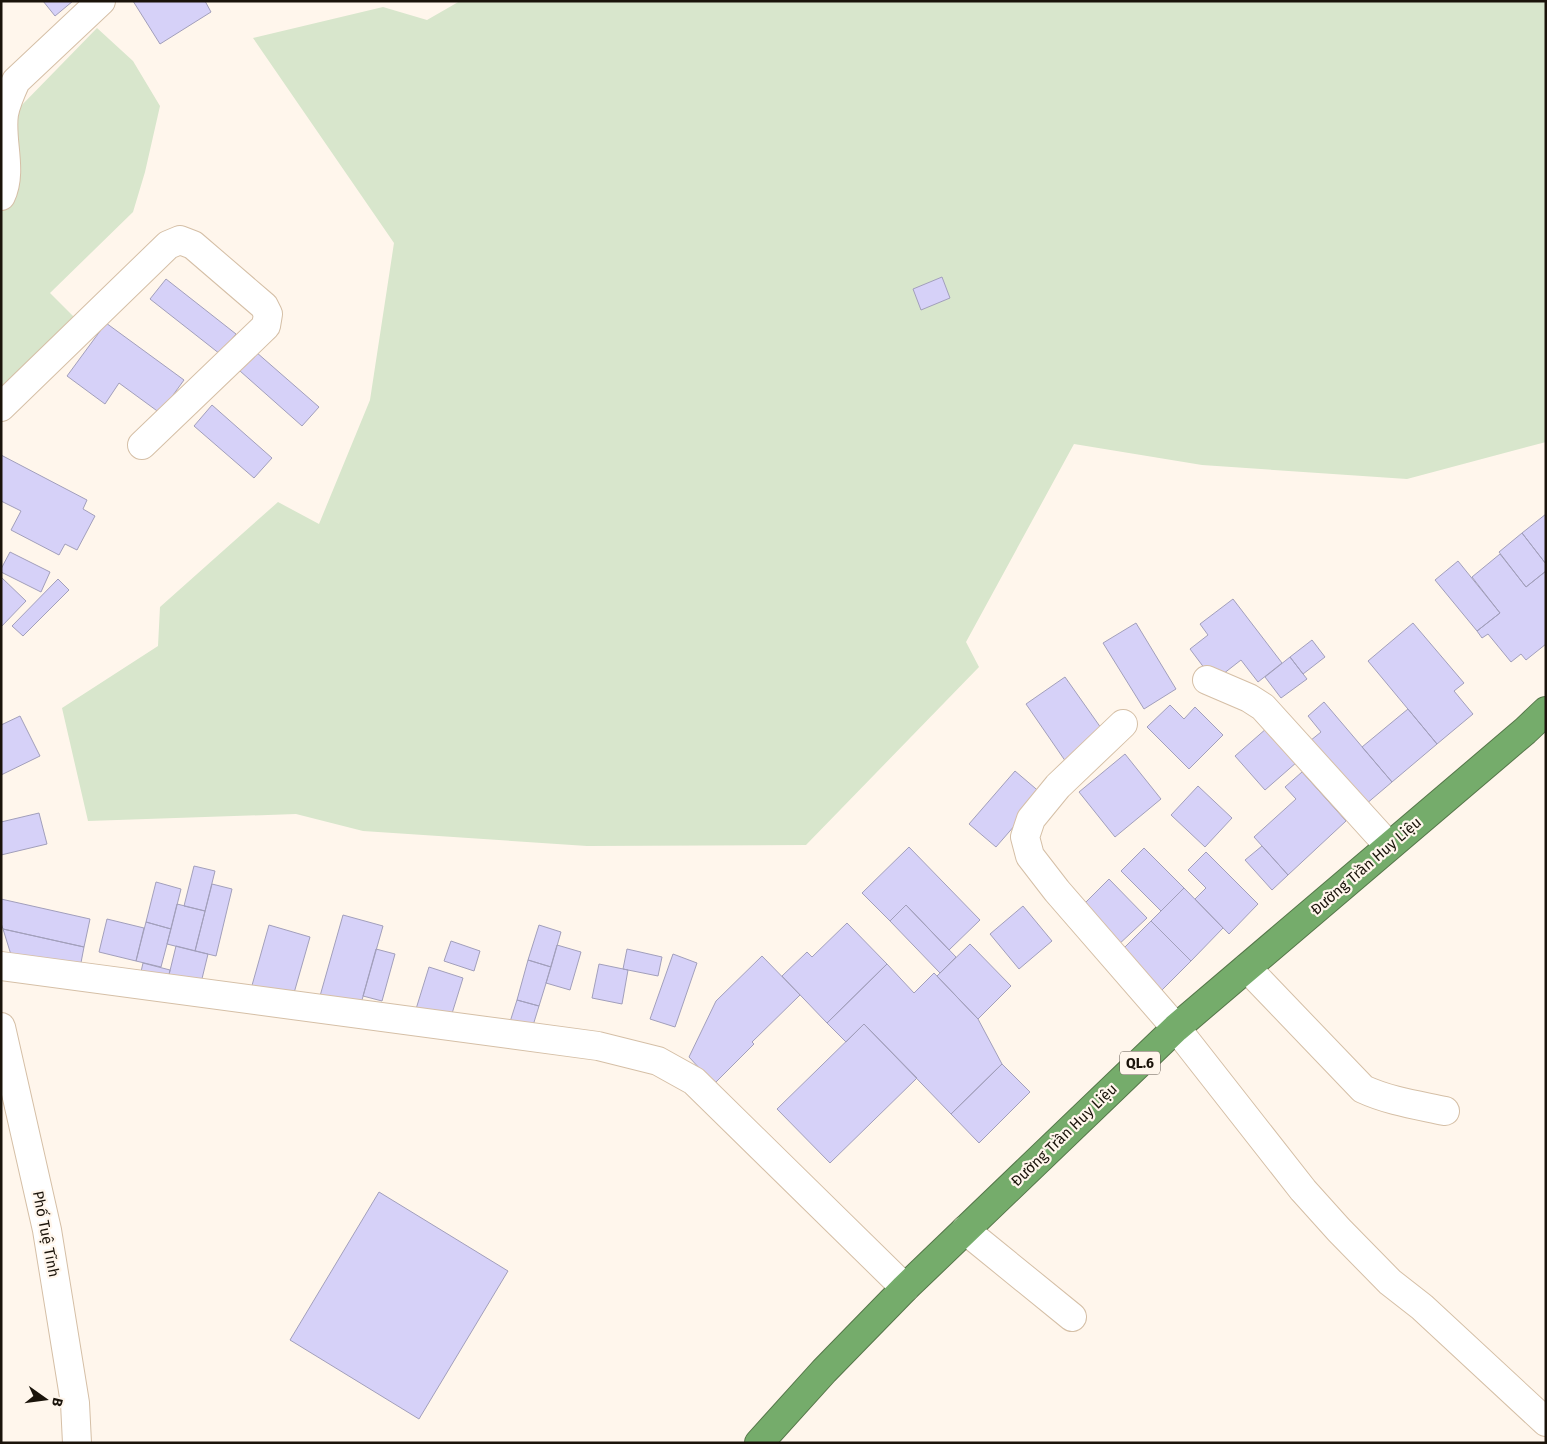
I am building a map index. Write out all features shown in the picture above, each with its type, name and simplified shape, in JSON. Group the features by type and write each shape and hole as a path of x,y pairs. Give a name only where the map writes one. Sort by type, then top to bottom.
{"highway":[{"name":"Đường Trần Huy Liệu","path":"759,1443 824,1371 905,1288 1176,1028 1525,731 1546,711"}],"street":[{"path":"1,196 4,191 6,172 3,116 16,81 101,1"},
{"path":"1,407 168,245 180,240 193,245 264,306 268,314 266,326 142,445"},
{"path":"1208,680 1249,698 1263,707 1389,846"},
{"path":"1123,724 1058,786 1032,819 1025,837 1030,856 1057,891 1176,1028 1303,1190 1339,1230 1390,1282 1422,1307 1546,1422"},
{"path":"1,966 598,1046 658,1061 694,1081 905,1288"},
{"path":"1247,968 1364,1089 1396,1101 1445,1111"},
{"name":"Phố Tuệ Tĩnh","path":"1,1027 47,1230 75,1403 77,1443"},
{"path":"965,1230 1072,1317"}],"green space":[{"path":"460,1 1546,1 1546,442 1407,479 1202,465 1074,444 966,642 979,667 806,845 587,846 363,831 296,814 88,821 62,708 158,646 160,607 278,502 319,524 370,400 394,243 253,38 383,7 427,20"},
{"path":"97,28 133,61 160,106 145,172 133,212 50,293 74,317 1,394 1,115 17,110"}],"building":[{"path":"43,1 73,1 55,16"},
{"path":"133,1 205,1 211,12 160,44"},
{"path":"942,277 950,298 921,310 913,289"},
{"path":"166,279 236,334 220,354 150,299"},
{"path":"106,323 184,380 160,413 119,383 105,404 67,376"},
{"path":"256,352 319,407 302,426 240,371"},
{"path":"212,405 272,458 254,478 194,426"},
{"path":"1,455 87,500 83,509 95,516 77,550 65,544 59,555 11,530 21,511 1,501"},
{"path":"1546,514 1546,564 1522,533"},
{"path":"1522,533 1546,564 1546,571 1526,587 1499,552"},
{"path":"10,552 50,572 41,592 1,572"},
{"path":"1500,554 1526,587 1546,571 1546,644 1526,660 1521,654 1511,662 1488,634 1482,638 1477,631 1500,613 1472,577"},
{"path":"1458,561 1500,613 1477,631 1435,580"},
{"path":"1,577 26,601 1,627"},
{"path":"58,579 69,590 23,636 12,626"},
{"path":"1233,599 1282,663 1258,682 1241,660 1214,681 1190,649 1208,635 1200,624"},
{"path":"1136,623 1176,689 1144,709 1103,643"},
{"path":"1413,623 1464,683 1454,691 1473,714 1437,744 1368,661"},
{"path":"1312,640 1325,657 1303,674 1290,657"},
{"path":"1290,657 1307,679 1281,698 1265,677"},
{"path":"1065,677 1106,735 1066,762 1026,704"},
{"path":"1324,702 1392,782 1359,810 1305,745 1321,732 1308,716"},
{"path":"1170,705 1184,719 1195,707 1223,735 1189,769 1147,727"},
{"path":"1408,709 1437,744 1392,782 1362,747"},
{"path":"20,716 40,756 1,775 1,725"},
{"path":"1267,728 1297,762 1265,790 1235,756"},
{"path":"1125,754 1161,799 1115,837 1079,792"},
{"path":"1015,771 1042,794 996,847 969,824"},
{"path":"1302,772 1346,821 1288,875 1254,837 1296,799 1285,787"},
{"path":"1198,786 1232,818 1205,847 1171,815"},
{"path":"39,813 47,844 1,855 1,822"},
{"path":"1262,846 1288,875 1272,890 1245,860"},
{"path":"909,847 980,920 949,950 906,905 890,921 862,893"},
{"path":"1144,848 1184,888 1161,911 1121,871"},
{"path":"1206,852 1258,904 1229,934 1195,899 1206,888 1188,870"},
{"path":"194,866 215,871 205,911 184,906"},
{"path":"1109,879 1147,918 1116,947 1079,909"},
{"path":"156,882 181,889 171,929 146,922"},
{"path":"212,884 232,889 216,956 195,951"},
{"path":"1184,888 1223,928 1191,961 1151,921"},
{"path":"1,899 90,919 84,947 3,929 1,923"},
{"path":"177,904 205,911 195,951 167,944"},
{"path":"906,905 956,957 940,973 890,921"},
{"path":"1023,906 1052,941 1019,969 990,934"},
{"path":"343,915 383,926 360,1007 320,996"},
{"path":"107,919 144,928 136,961 99,952"},
{"path":"1151,921 1191,961 1161,991 1121,951"},
{"path":"146,922 171,929 161,967 136,961"},
{"path":"847,923 887,964 827,1023 782,976 807,952 812,957"},
{"path":"269,925 310,937 292,1000 251,989"},
{"path":"539,925 561,932 551,967 528,960"},
{"path":"3,929 84,947 79,973 12,958"},
{"path":"451,941 480,951 474,971 444,961"},
{"path":"970,944 1011,986 978,1019 937,976"},
{"path":"557,945 581,952 570,990 546,983"},
{"path":"176,946 208,954 199,991 167,983"},
{"path":"376,949 395,954 382,1001 363,996"},
{"path":"627,949 662,957 658,976 623,969"},
{"path":"673,954 697,963 675,1027 650,1019"},
{"path":"762,956 800,995 752,1042 754,1044 714,1084 689,1057 716,1001"},
{"path":"528,960 551,967 539,1006 517,1000"},
{"path":"143,963 170,970 167,983 140,976"},
{"path":"599,964 628,970 622,1004 592,998"},
{"path":"887,964 914,993 934,973 978,1019 1002,1064 951,1114 864,1024 846,1042 827,1023"},
{"path":"429,967 463,978 450,1020 416,1009"},
{"path":"517,1000 539,1006 531,1032 509,1025"},
{"path":"864,1024 917,1078 830,1163 777,1109"},
{"path":"1002,1064 1030,1092 979,1143 951,1114"},
{"path":"379,1192 508,1271 419,1419 290,1340"}]}
